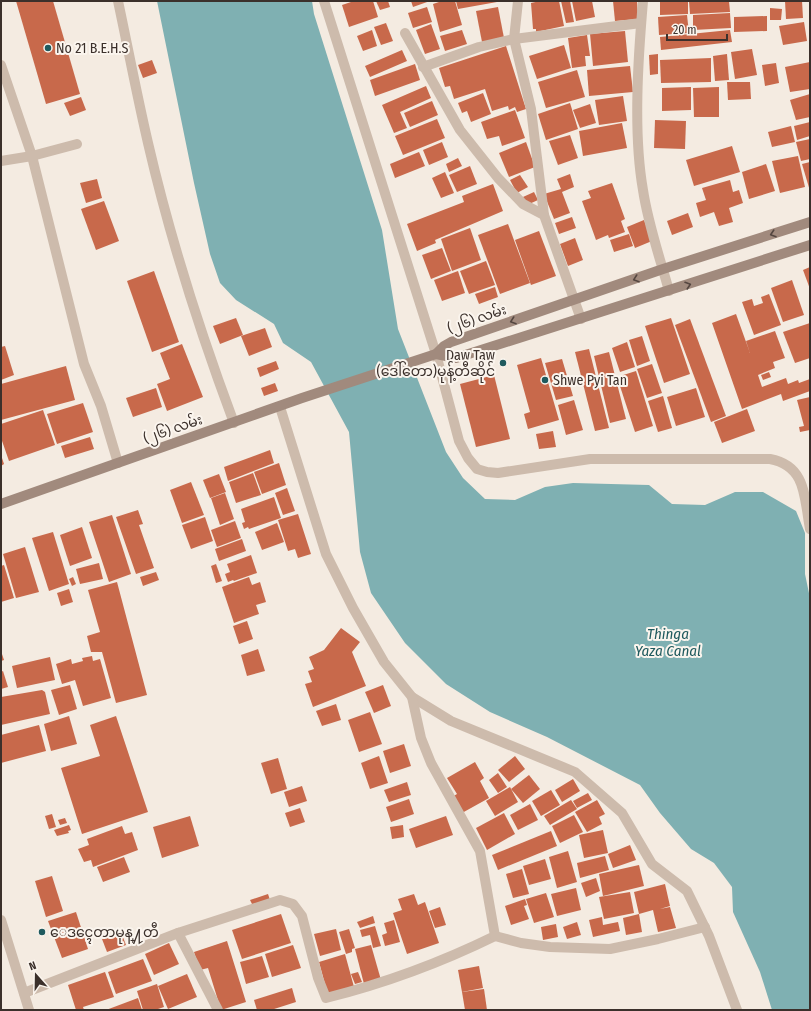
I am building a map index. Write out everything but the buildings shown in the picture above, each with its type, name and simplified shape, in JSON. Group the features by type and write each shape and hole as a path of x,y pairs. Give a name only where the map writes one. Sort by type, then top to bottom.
{"main road":[{"name":"(၂၆) လမ်း","path":"1,504 302,398 436,354 444,346 452,342 663,269 810,222"},
{"name":"(၂၆) လမ်း","path":"436,354 456,358 810,245"}],"street":[{"path":"118,1 148,144 183,275 206,350 234,423"},
{"path":"324,1 436,354 460,441 468,458 477,469 498,473 590,459 770,459 789,465 796,472 800,481 810,529"},
{"path":"518,1 514,39 531,109 544,215 581,319"},
{"path":"643,1 639,54 638,137 642,189 669,291"},
{"path":"423,66 479,47 514,39 641,23"},
{"path":"405,32 460,130 498,178 523,204 544,215"},
{"path":"1,65 32,156 84,364 101,406 118,463"},
{"path":"1,161 32,156 77,144"},
{"path":"280,407 326,554 353,608 384,662 412,697 451,721 575,772 622,813 652,864 687,891 704,927 737,1010"},
{"path":"412,697 421,738 431,763 480,851 495,936"},
{"path":"24,993 178,933 280,900 293,904 302,916 318,978 326,998 397,978 438,963 495,936 521,943 550,947 610,949 658,939 704,927"},
{"path":"1,920 30,1010"},
{"path":"178,933 218,1010"}],"water":[{"name":"Thinga Yaza Canal","path":"157,1 312,1 314,14 382,230 398,329 446,452 463,478 485,499 515,500 545,487 573,483 649,485 672,504 705,505 735,492 763,492 796,511 805,533 805,574 810,598 810,1010 772,1010 760,972 733,912 732,887 714,863 691,849 660,813 640,785 547,737 490,712 446,684 405,643 371,593 360,552 349,432 311,362 283,343 274,324 236,300 220,283 210,254 194,183"}],"place":[{"name":"No 21 B.E.H.S","path":"48,48"},
{"name":"Daw Taw (ဒေါ်တော)မုန့်တီဆိုင်","path":"503,363"},
{"name":"Shwe Pyi Tan","path":"545,380"},
{"name":"ေဒၚေတာမုန္႔တီ","path":"42,932"}]}
